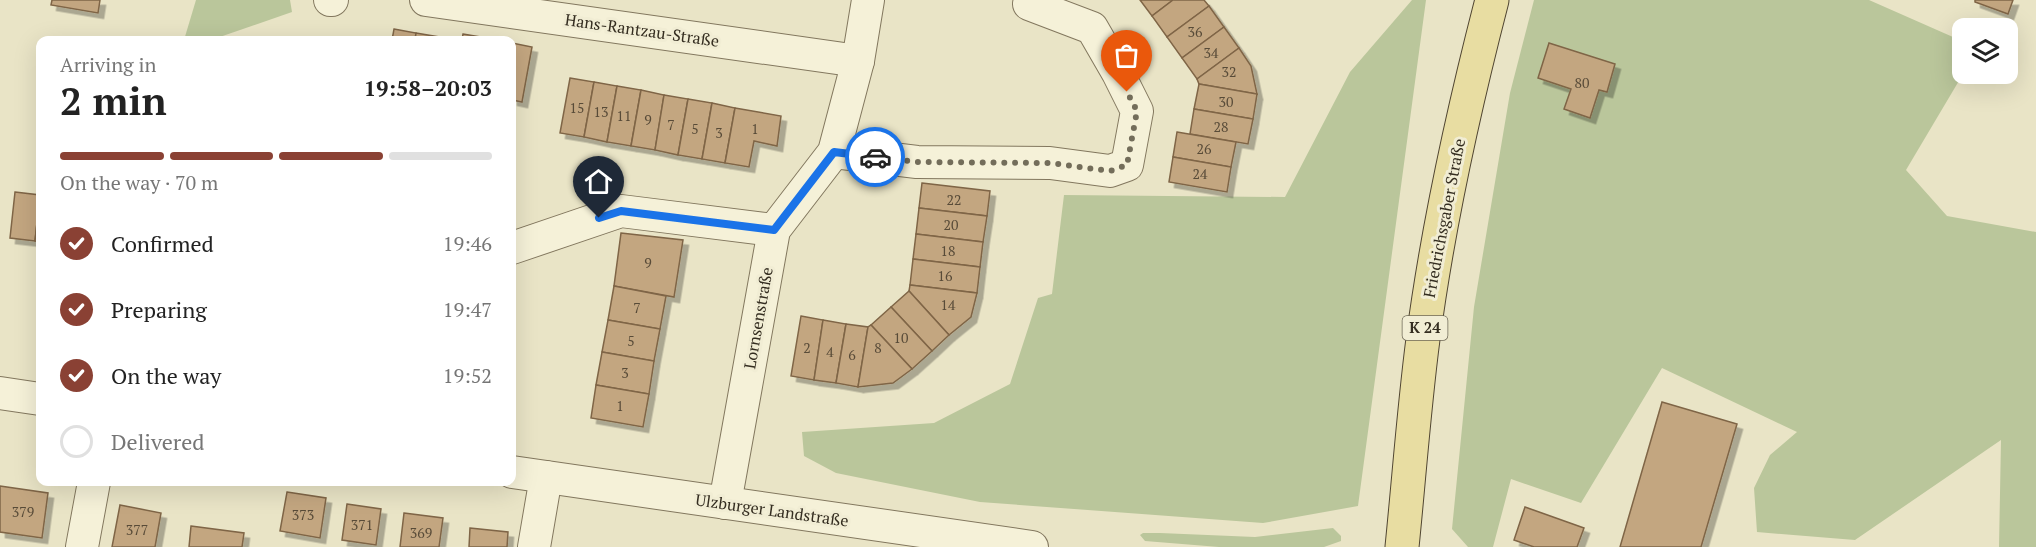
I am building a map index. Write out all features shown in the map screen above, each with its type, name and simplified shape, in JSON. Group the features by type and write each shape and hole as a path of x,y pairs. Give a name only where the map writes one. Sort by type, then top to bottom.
{"main road":[{"name":"Friedrichsgaber Straße","path":"1402,547 1423,338 1430,294 1447,195 1471,80 1492,0"}],"street":[{"name":"Hans-Rantzau-Straße","path":"426,0 858,61"},
{"name":"Lornsenstraße","path":"725,503 774,230 834,152 858,61 868,0"},
{"path":"834,152 917,162 1050,163 1110,171 1127,165 1137,111 1092,28 1029,4"},
{"path":"516,248 621,211 774,230"},
{"path":"0,393 36,398"},
{"name":"Ulzburger Landstraße","path":"516,473 1032,547"},
{"path":"534,547 546,477"},
{"path":"82,547 93,486"}],"green space":[{"path":"196,0 290,0 292,12 223,36 185,36"},
{"path":"1412,0 1426,0 1358,506 1263,523 980,502 836,473 804,456 802,432 934,423 1010,384 1038,298 1052,294 1064,195 1285,197 1350,72"},
{"path":"1534,0 1869,0 1952,37 1952,84 1957,84 1906,170 1947,216 2036,232 2036,547 1999,547 2001,440 1855,540 1757,532 1754,488 1770,455 1797,432 1662,368 1581,503 1511,479 1493,547 1468,547 1452,529 1474,307 1510,93"},
{"path":"1333,528 1341,536 1341,541 1324,547 1219,547 1145,541 1140,535 1160,533 1255,537"}],"building":[{"path":"52,0 100,0 98,13 51,5"},
{"path":"1140,0 1173,0 1152,16"},
{"path":"1173,0 1204,0 1209,6 1167,37 1152,16"},
{"path":"1975,0 2013,0 2008,14 1975,2"},
{"path":"1209,6 1224,27 1182,58 1167,37"},
{"path":"1224,27 1239,48 1197,79 1182,58"},
{"path":"394,29 416,33 416,36 393,36"},
{"path":"416,33 433,36 416,36"},
{"path":"1549,43 1615,64 1607,92 1599,90 1590,118 1564,109 1571,89 1538,78"},
{"path":"516,44 532,47 522,102 516,101"},
{"path":"1239,48 1251,66 1257,94 1199,84 1197,79"},
{"path":"570,78 594,82 584,137 560,133"},
{"path":"594,82 617,86 607,142 584,137"},
{"path":"1199,84 1257,94 1253,119 1194,109"},
{"path":"617,86 641,90 631,146 607,142"},
{"path":"641,90 664,95 655,150 631,146"},
{"path":"664,95 688,99 678,155 655,150"},
{"path":"688,99 712,103 702,159 678,155"},
{"path":"712,103 735,108 725,163 702,159"},
{"path":"735,108 781,116 777,146 754,141 749,167 725,163"},
{"path":"1194,109 1253,119 1248,144 1190,134"},
{"path":"1177,132 1236,142 1231,167 1173,157"},
{"path":"1173,157 1231,167 1227,192 1169,182"},
{"path":"922,183 990,191 987,216 919,208"},
{"path":"15,192 36,195 35,241 10,238"},
{"path":"919,208 987,216 983,242 916,234"},
{"path":"621,233 683,240 674,297 614,286"},
{"path":"916,234 983,242 980,267 913,259"},
{"path":"913,259 980,267 977,293 910,285"},
{"path":"910,285 977,293 971,317 949,335 909,291"},
{"path":"614,286 666,296 660,329 608,320"},
{"path":"909,291 949,335 932,351 891,307"},
{"path":"891,307 932,351 912,369 871,325"},
{"path":"801,316 823,320 814,380 791,376"},
{"path":"608,320 660,329 654,361 602,352"},
{"path":"823,320 846,324 836,383 814,380"},
{"path":"846,324 868,327 858,387 836,383"},
{"path":"871,325 912,369 893,383 858,387 868,327"},
{"path":"602,352 654,361 649,394 596,385"},
{"path":"596,385 649,394 643,427 591,418"},
{"path":"1662,402 1737,424 1701,547 1620,547"},
{"path":"0,486 48,493 42,538 0,532"},
{"path":"287,492 326,498 320,538 280,531"},
{"path":"347,504 381,509 376,545 342,540"},
{"path":"120,505 161,513 155,547 112,547"},
{"path":"1525,507 1584,528 1577,547 1534,547 1514,540"},
{"path":"404,513 443,518 439,547 400,547"},
{"path":"191,526 244,533 242,547 189,547"},
{"path":"470,528 508,532 507,547 469,547"}],"way so far":[{"path":"875,157 917,162 1050,163 1110,171 1127,165 1137,111 1127,92"}],"route":[{"path":"599,218 621,211 774,230 834,152 875,157"}]}
